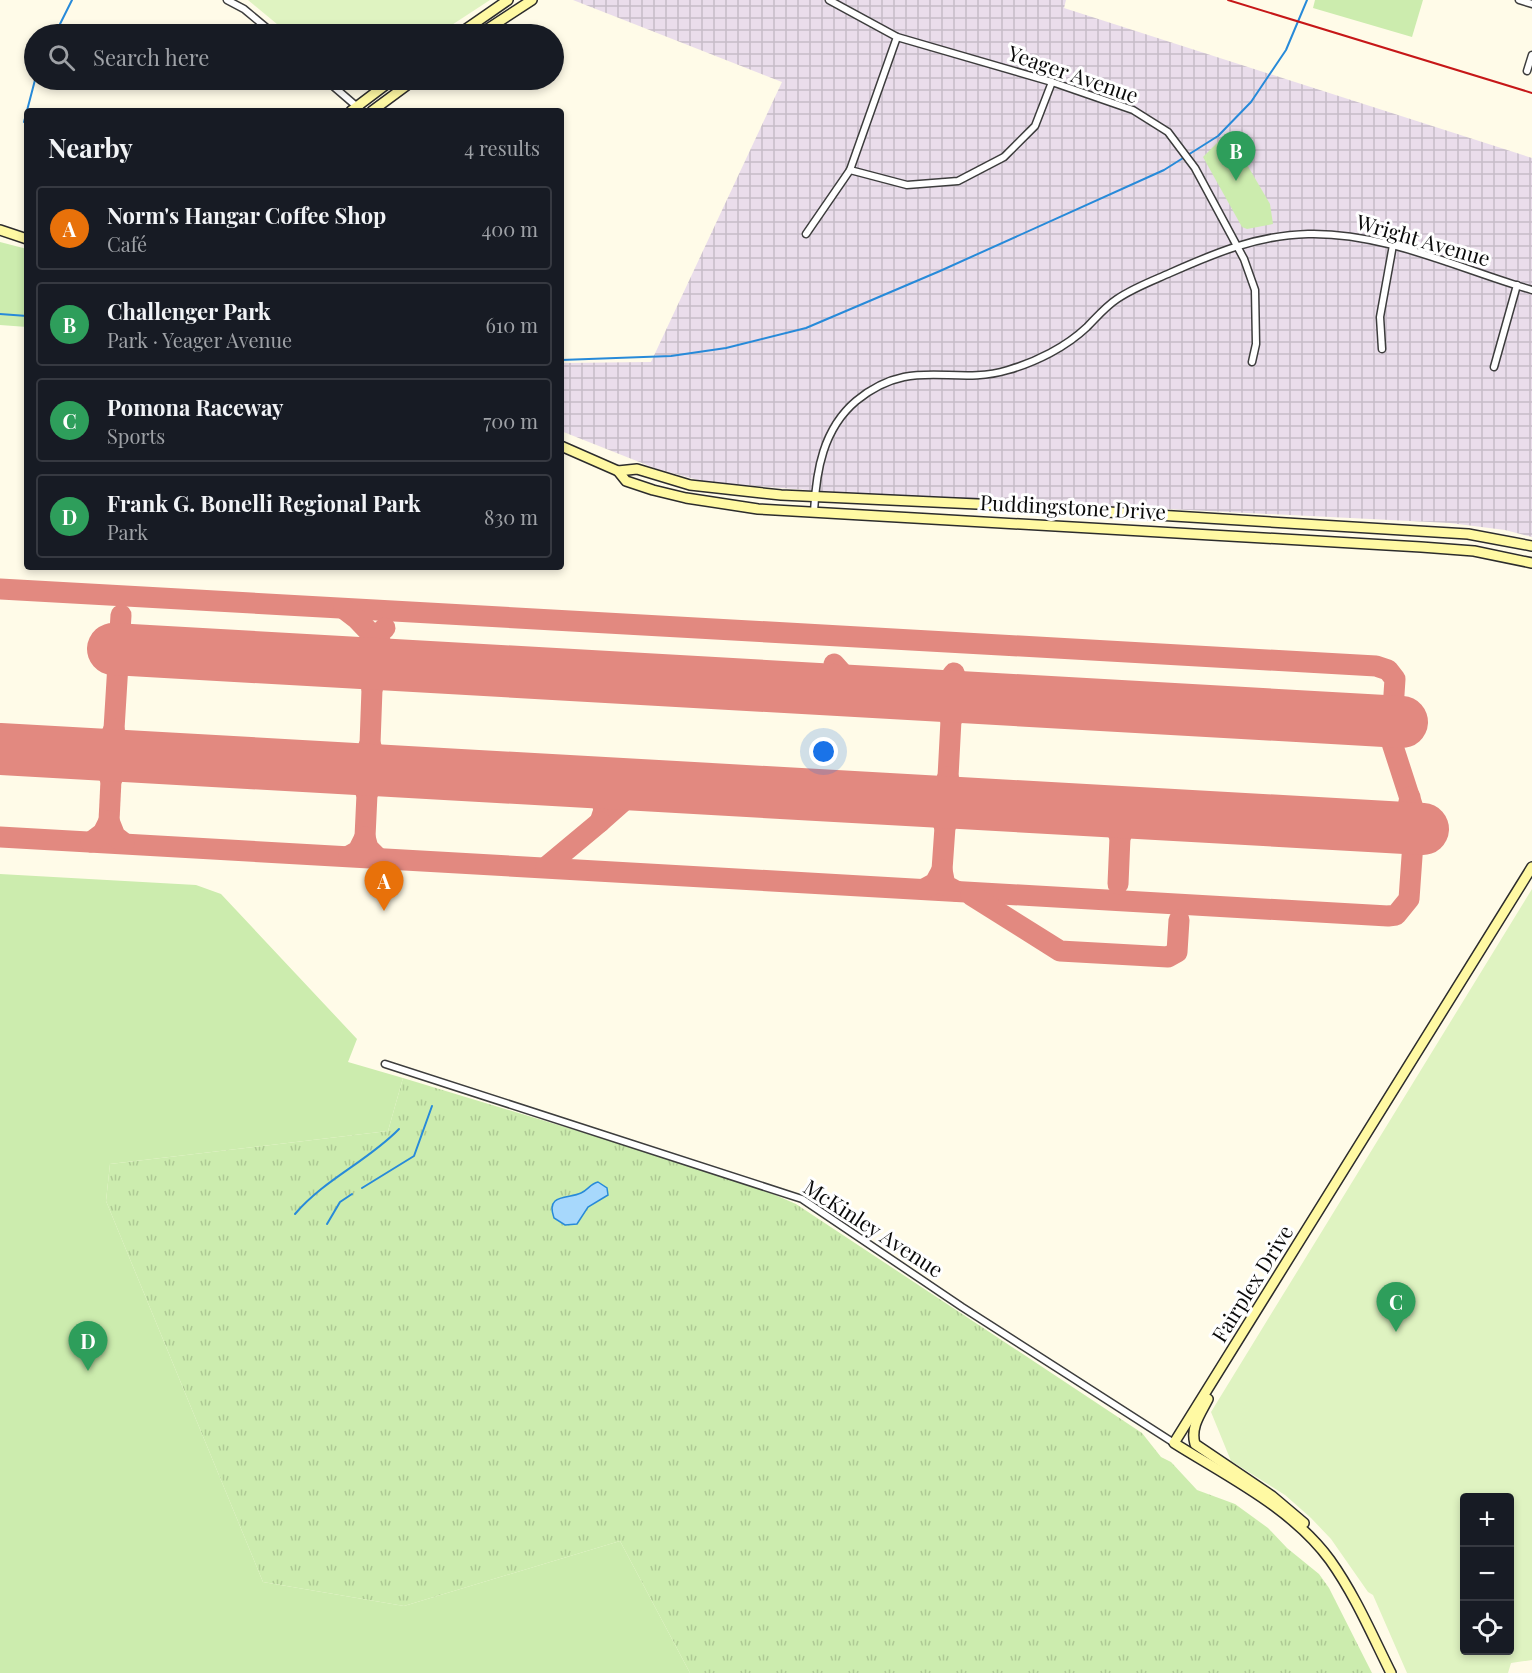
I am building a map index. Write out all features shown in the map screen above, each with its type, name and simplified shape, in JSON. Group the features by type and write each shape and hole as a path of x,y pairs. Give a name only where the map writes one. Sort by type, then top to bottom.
{"street":[{"path":"227,0 244,9 262,24"},
{"path":"473,24 508,0"},
{"path":"495,24 532,0"},
{"name":"Yeager Avenue","path":"829,0 897,37 1052,81 1133,110 1168,132 1192,163 1238,245 1255,290 1256,344 1252,362"},
{"path":"1519,0 1532,4"},
{"path":"806,234 850,170 897,37"},
{"path":"1527,72 1532,55"},
{"path":"850,170 907,185 958,181 1004,157 1035,126 1052,81"},
{"path":"336,90 355,108"},
{"path":"357,108 380,90"},
{"path":"376,108 400,90"},
{"path":"8,233 24,237"},
{"name":"Wright Avenue","path":"814,512 818,468 834,427 856,401 874,389 917,374 976,376 1023,365 1071,340 1104,308 1124,295 1238,245 1279,236 1342,235 1393,245 1532,290"},
{"path":"1382,349 1380,317 1393,245"},
{"path":"1494,367 1517,285"},
{"name":"Puddingstone Drive","path":"564,447 618,471 626,480 686,498 758,509 1421,547 1474,551 1532,563"},
{"name":"Puddingstone Drive","path":"618,471 637,469 690,485 718,489 815,497 977,504 1457,533 1532,546"},
{"name":"Fairplex Drive","path":"1174,1443 1532,867"},
{"name":"McKinley Avenue","path":"385,1064 802,1199 962,1307 1174,1443"},
{"path":"1219,1371 1195,1425 1192,1435 1195,1444 1291,1510 1313,1532 1342,1569 1345,1583"},
{"path":"1174,1443 1287,1516 1315,1542 1345,1583 1391,1673"}],"shaded area":[{"path":"573,0 1066,0 1064,8 1532,158 1532,537 1505,530 1450,523 845,493 706,482 657,469 564,432 564,363 651,362 782,82"}],"green space":[{"path":"248,0 490,0 453,24 277,24"},
{"path":"1315,0 1423,0 1412,37 1313,8"},
{"path":"1228,132 1270,204 1273,224 1247,229 1242,227 1203,157"},
{"path":"0,242 24,248 24,327 0,325"},
{"path":"0,874 196,885 221,894 357,1039 348,1062 403,1078 388,1131 110,1164 106,1201 263,1582 404,1606 620,1541 690,1673 0,1673"},
{"path":"1532,889 1532,1660 1511,1663 1508,1673 1407,1673 1373,1595 1368,1592 1331,1539 1285,1495 1231,1461 1211,1412"},
{"path":"403,1078 743,1181 796,1204 1142,1433 1161,1457 1171,1462 1197,1490 1235,1504 1268,1528 1287,1548 1319,1574 1329,1588 1372,1673 690,1673 620,1541 404,1606 263,1582 106,1201 110,1164 388,1131"}],"water":[{"path":"598,1182 607,1188 608,1195 588,1207 577,1224 565,1225 554,1218 552,1210 555,1201 581,1193"}],"waterway":[{"path":"60,24 72,0"},
{"path":"564,360 671,356 726,348 806,328 940,271 1164,170 1218,136 1251,102 1286,50 1307,0"},
{"path":"28,108 32,90"},
{"path":"0,314 24,316"},
{"path":"362,1188 414,1156 432,1106"},
{"path":"295,1214 320,1190 374,1151 399,1129"},
{"path":"327,1224 340,1202 352,1194"}],"taxiway":[{"path":"0,589 1376,666 1388,670 1395,679 1391,740 1415,814 1409,899 1396,915 1388,916 0,837"},
{"path":"344,609 357,619 398,662 407,666"},
{"path":"114,729 121,615"},
{"path":"340,662 358,653 385,628"},
{"path":"345,662 363,671 369,678 372,689 378,677 387,671 411,666"},
{"path":"820,688 832,682 836,674 834,664 850,682 873,691"},
{"path":"928,695 943,688 954,673 959,686 976,697"},
{"path":"370,744 372,689"},
{"path":"928,695 944,704 951,720 962,704 976,697"},
{"path":"948,777 951,720"},
{"path":"114,729 121,746 137,757 120,765 111,780 103,763 90,754 107,744 114,729"},
{"path":"339,768 358,760 370,744 377,762 394,771"},
{"path":"339,768 357,775 367,794 375,779 394,771"},
{"path":"926,800 942,789 948,777 952,790 964,802"},
{"path":"109,821 111,780"},
{"path":"580,781 600,794 604,810 600,822 635,791 660,786"},
{"path":"365,837 367,794"},
{"path":"1393,827 1407,812 1410,797"},
{"path":"922,800 937,810 945,827 950,816 967,802"},
{"path":"1098,810 1111,818 1120,837 1129,820 1140,813"},
{"path":"91,842 103,833 109,821 115,836 124,843"},
{"path":"546,867 600,822"},
{"path":"942,870 945,827"},
{"path":"349,856 358,851 365,837 368,848 378,858"},
{"path":"1118,884 1120,837"},
{"path":"924,889 935,883 942,870 945,885 956,891"},
{"path":"971,895 1060,951 1168,957 1177,952 1179,920"}],"runway":[{"path":"113,649 1402,722"},
{"path":"0,749 1423,829"}],"railway":[{"path":"1228,0 1532,93"}],"place":[{"name":"Challenger Park","path":"1236,181"},
{"name":"Norm's Hangar Coffee Shop","path":"384,911"},
{"name":"Pomona Raceway","path":"1396,1332"},
{"name":"Frank G. Bonelli Regional Park","path":"88,1371"}]}
